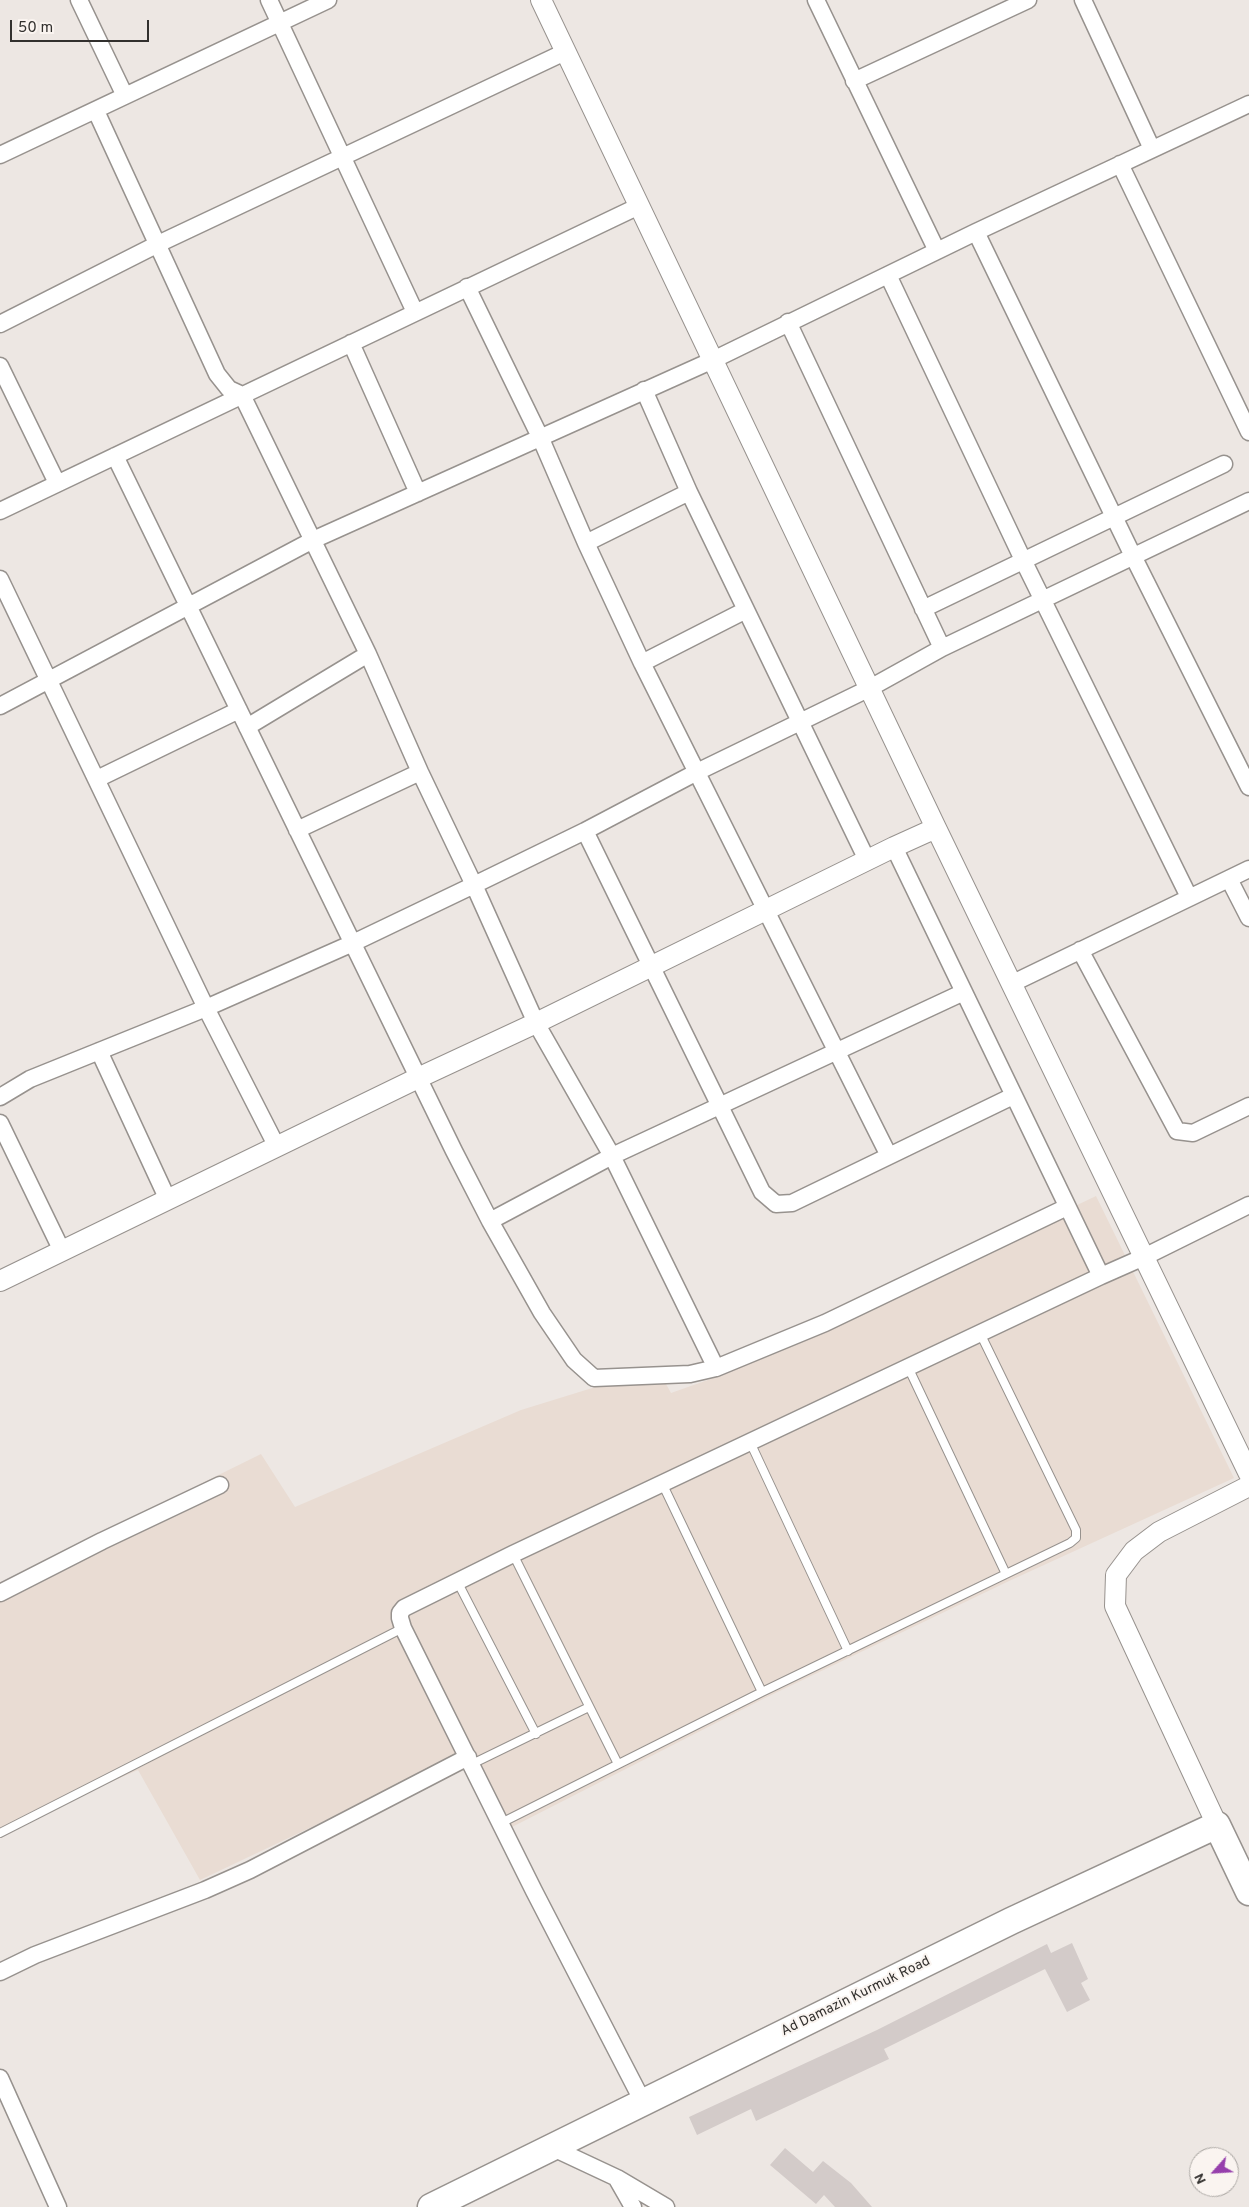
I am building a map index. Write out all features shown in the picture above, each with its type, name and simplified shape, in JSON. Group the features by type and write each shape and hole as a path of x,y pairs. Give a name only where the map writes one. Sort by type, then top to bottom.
{"highway":[{"path":"1217,1825 1249,1892"},
{"name":"Ad Damazin Kurmuk Road","path":"440,2205 643,2102 1011,1921 1217,1825"}],"street":[{"path":"79,0 125,96"},
{"path":"269,0 415,312"},
{"path":"0,155 328,0"},
{"path":"541,0 936,828 1249,1474"},
{"path":"816,0 937,251"},
{"path":"854,80 1028,0"},
{"path":"1083,0 1152,149"},
{"path":"0,324 158,244 565,52"},
{"path":"0,706 313,540 713,360 976,232 1249,104"},
{"path":"96,111 217,374 229,389 242,395 313,540 368,654 420,772 474,885 536,1023 612,1156 716,1368"},
{"path":"1120,164 1249,432"},
{"path":"0,511 639,206"},
{"path":"976,232 1132,556 1249,788"},
{"path":"888,275 1024,562 1189,897"},
{"path":"467,287 541,439 586,543 642,663 889,1156"},
{"path":"788,322 942,648"},
{"path":"351,343 418,493"},
{"path":"0,366 57,483"},
{"path":"644,390 689,492 867,860"},
{"path":"115,456 490,1222 542,1313 574,1360 594,1378 690,1374 716,1368 825,1323 1066,1207"},
{"path":"923,609 1224,464"},
{"path":"586,543 689,492"},
{"path":"0,1097 30,1079 206,1008 352,943 474,885 585,831 697,772 870,688 942,648 1249,501"},
{"path":"0,579 206,1008 277,1147"},
{"path":"642,663 746,610"},
{"path":"247,727 368,654"},
{"path":"97,779 239,710"},
{"path":"297,830 420,772"},
{"path":"0,1282 936,828"},
{"path":"585,831 762,1192 776,1204 792,1203 1013,1096"},
{"path":"894,847 1066,1207 1101,1276"},
{"path":"1011,984 1249,869"},
{"path":"1229,879 1249,918"},
{"path":"1080,950 1177,1131 1192,1133 1249,1106"},
{"path":"490,1222 612,1156 964,992"},
{"path":"99,1051 168,1200"},
{"path":"0,1123 62,1251"},
{"path":"643,2102 403,1628 400,1614 404,1608 513,1554 1144,1257 1249,1205"},
{"path":"0,1593 102,1541 220,1485"},
{"path":"1217,1825 1114,1606 1116,1576 1134,1551 1159,1532 1249,1486"},
{"path":"0,1972 35,1955 187,1897 250,1870 470,1761"},
{"path":"0,2078 58,2207"},
{"path":"552,2148 617,2178 666,2207"},
{"path":"617,2178 634,2207"}],"lane":[{"path":"501,1823 762,1692 1070,1543 1076,1538 1076,1530 980,1333"},
{"path":"908,1367 1006,1574"},
{"path":"750,1442 848,1651"},
{"path":"662,1483 762,1692"},
{"path":"513,1554 618,1764"},
{"path":"457,1581 536,1734"},
{"path":"0,1834 403,1628"},
{"path":"470,1761 536,1734 589,1707"}],"shaded area":[{"path":"1096,1196 1234,1478 1009,1581 765,1698 512,1827 474,1750 200,1880 138,1770 0,1831 0,1583 261,1454 295,1507 521,1410 657,1368 671,1393 722,1375"}],"building":[{"path":"1072,1943 1088,1979 1081,1983 1090,2000 1067,2012 1045,1969 884,2049 889,2059 756,2121 751,2109 697,2135 689,2117 877,2030 1047,1944 1051,1953"},
{"path":"785,2148 813,2172 823,2161 851,2183 872,2207 835,2207 824,2195 816,2204 770,2165"}]}
